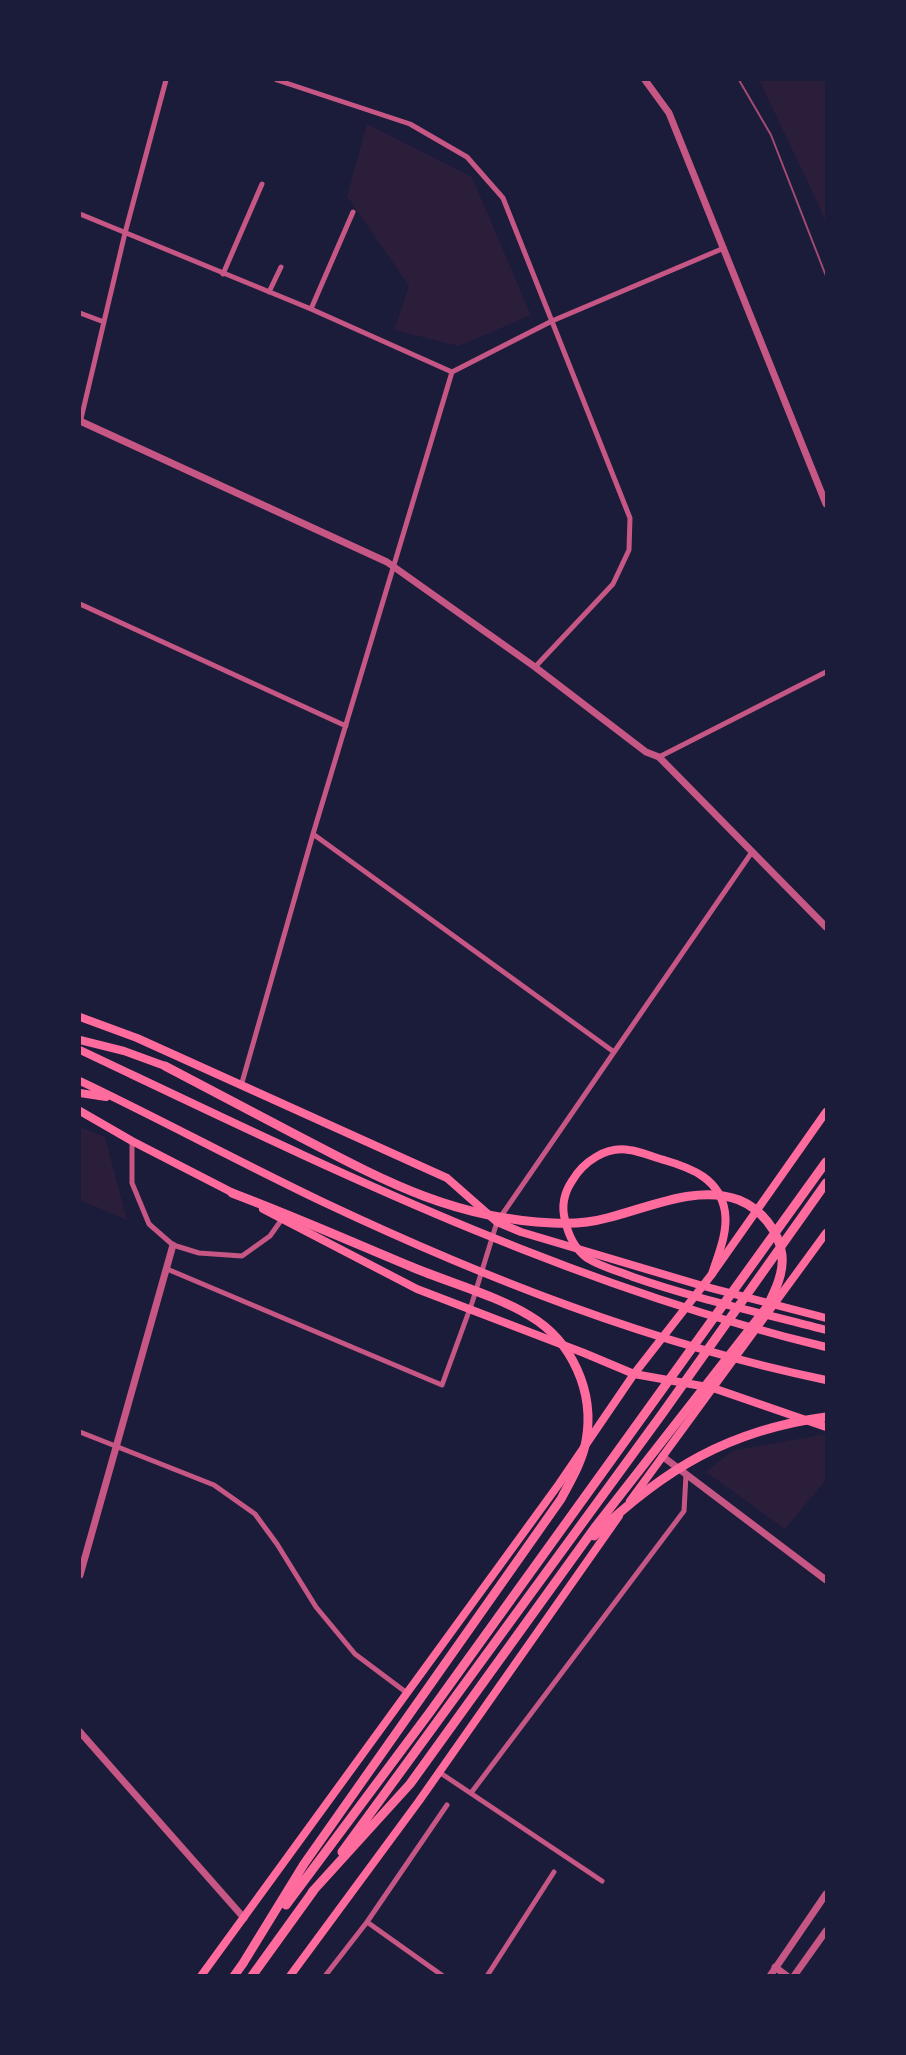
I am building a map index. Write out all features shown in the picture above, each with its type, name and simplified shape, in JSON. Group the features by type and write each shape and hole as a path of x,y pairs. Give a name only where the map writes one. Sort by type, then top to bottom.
{"highway":[{"path":"165,1066 366,1172 450,1207 515,1220 582,1223 681,1198 723,1195 745,1203 764,1217 772,1228 782,1255 776,1289 767,1307 596,1526 410,1784 312,1892"},
{"path":"234,1976 437,1702 826,1162"},
{"path":"252,1976 662,1414 826,1183"},
{"path":"232,1193 516,1308 544,1326 565,1348 579,1371 587,1408 586,1441 579,1464 561,1499 304,1864 242,1965"},
{"path":"579,1551 619,1512 671,1473 695,1459 746,1435 790,1423 826,1417"}],"main road":[{"path":"80,1017 137,1038 447,1178 497,1222 703,1286 826,1318"},
{"path":"80,1040 124,1051 165,1066"},
{"path":"80,1050 333,1170 429,1212 639,1294 826,1347"},
{"path":"80,1082 322,1202 425,1249 526,1291 615,1323 770,1368 826,1380"},
{"path":"80,1093 117,1099"},
{"path":"80,1111 132,1141 417,1289 634,1374 713,1388 826,1426"},
{"path":"201,1976 559,1484 634,1374 712,1274 826,1112"},
{"path":"712,1274 725,1230 725,1212 721,1196 698,1172 628,1150 609,1152 588,1162 576,1174 564,1197 563,1213 573,1243 586,1257 598,1264 662,1287 826,1330"},
{"path":"290,1975 439,1772 662,1456 826,1233"}],"street":[{"path":"166,80 125,233 80,422 387,562 535,667 646,752 659,756 826,927"},
{"path":"277,80 410,124 467,158 503,198 630,518 629,549 613,584 535,667"},
{"path":"645,80 669,113 826,504"},
{"path":"224,274 262,184"},
{"path":"311,309 352,212"},
{"path":"80,214 311,309 452,372"},
{"path":"241,1086 313,834 452,372 552,321 724,248"},
{"path":"269,292 281,267"},
{"path":"80,313 104,322"},
{"path":"80,604 346,726"},
{"path":"659,756 826,672"},
{"path":"313,834 614,1052"},
{"path":"167,1269 442,1385 470,1309 497,1222 752,852"},
{"path":"132,1141 132,1184 149,1224 173,1245 199,1253 242,1256 270,1236 282,1219"},
{"path":"80,1575 173,1245"},
{"path":"80,1432 214,1485 255,1514 277,1544 316,1607 355,1654 407,1693"},
{"path":"662,1456 826,1580"},
{"path":"471,1793 684,1510 686,1475"},
{"path":"80,1732 244,1918"},
{"path":"439,1772 602,1881"},
{"path":"325,1976 367,1922 447,1805"},
{"path":"487,1976 554,1872"},
{"path":"770,1976 826,1894"},
{"path":"367,1922 443,1976"},
{"path":"794,1976 826,1931"},
{"path":"775,1967 787,1976"}],"shaded area":[{"path":"759,80 826,80 826,224 820,208"},
{"path":"367,124 472,177 531,315 459,346 394,330 409,286 347,196"},
{"path":"80,1127 105,1137 127,1220 80,1200"},
{"path":"826,1434 826,1481 785,1529 706,1472 732,1451"}],"railway":[{"path":"739,80 771,135 826,276"}]}
